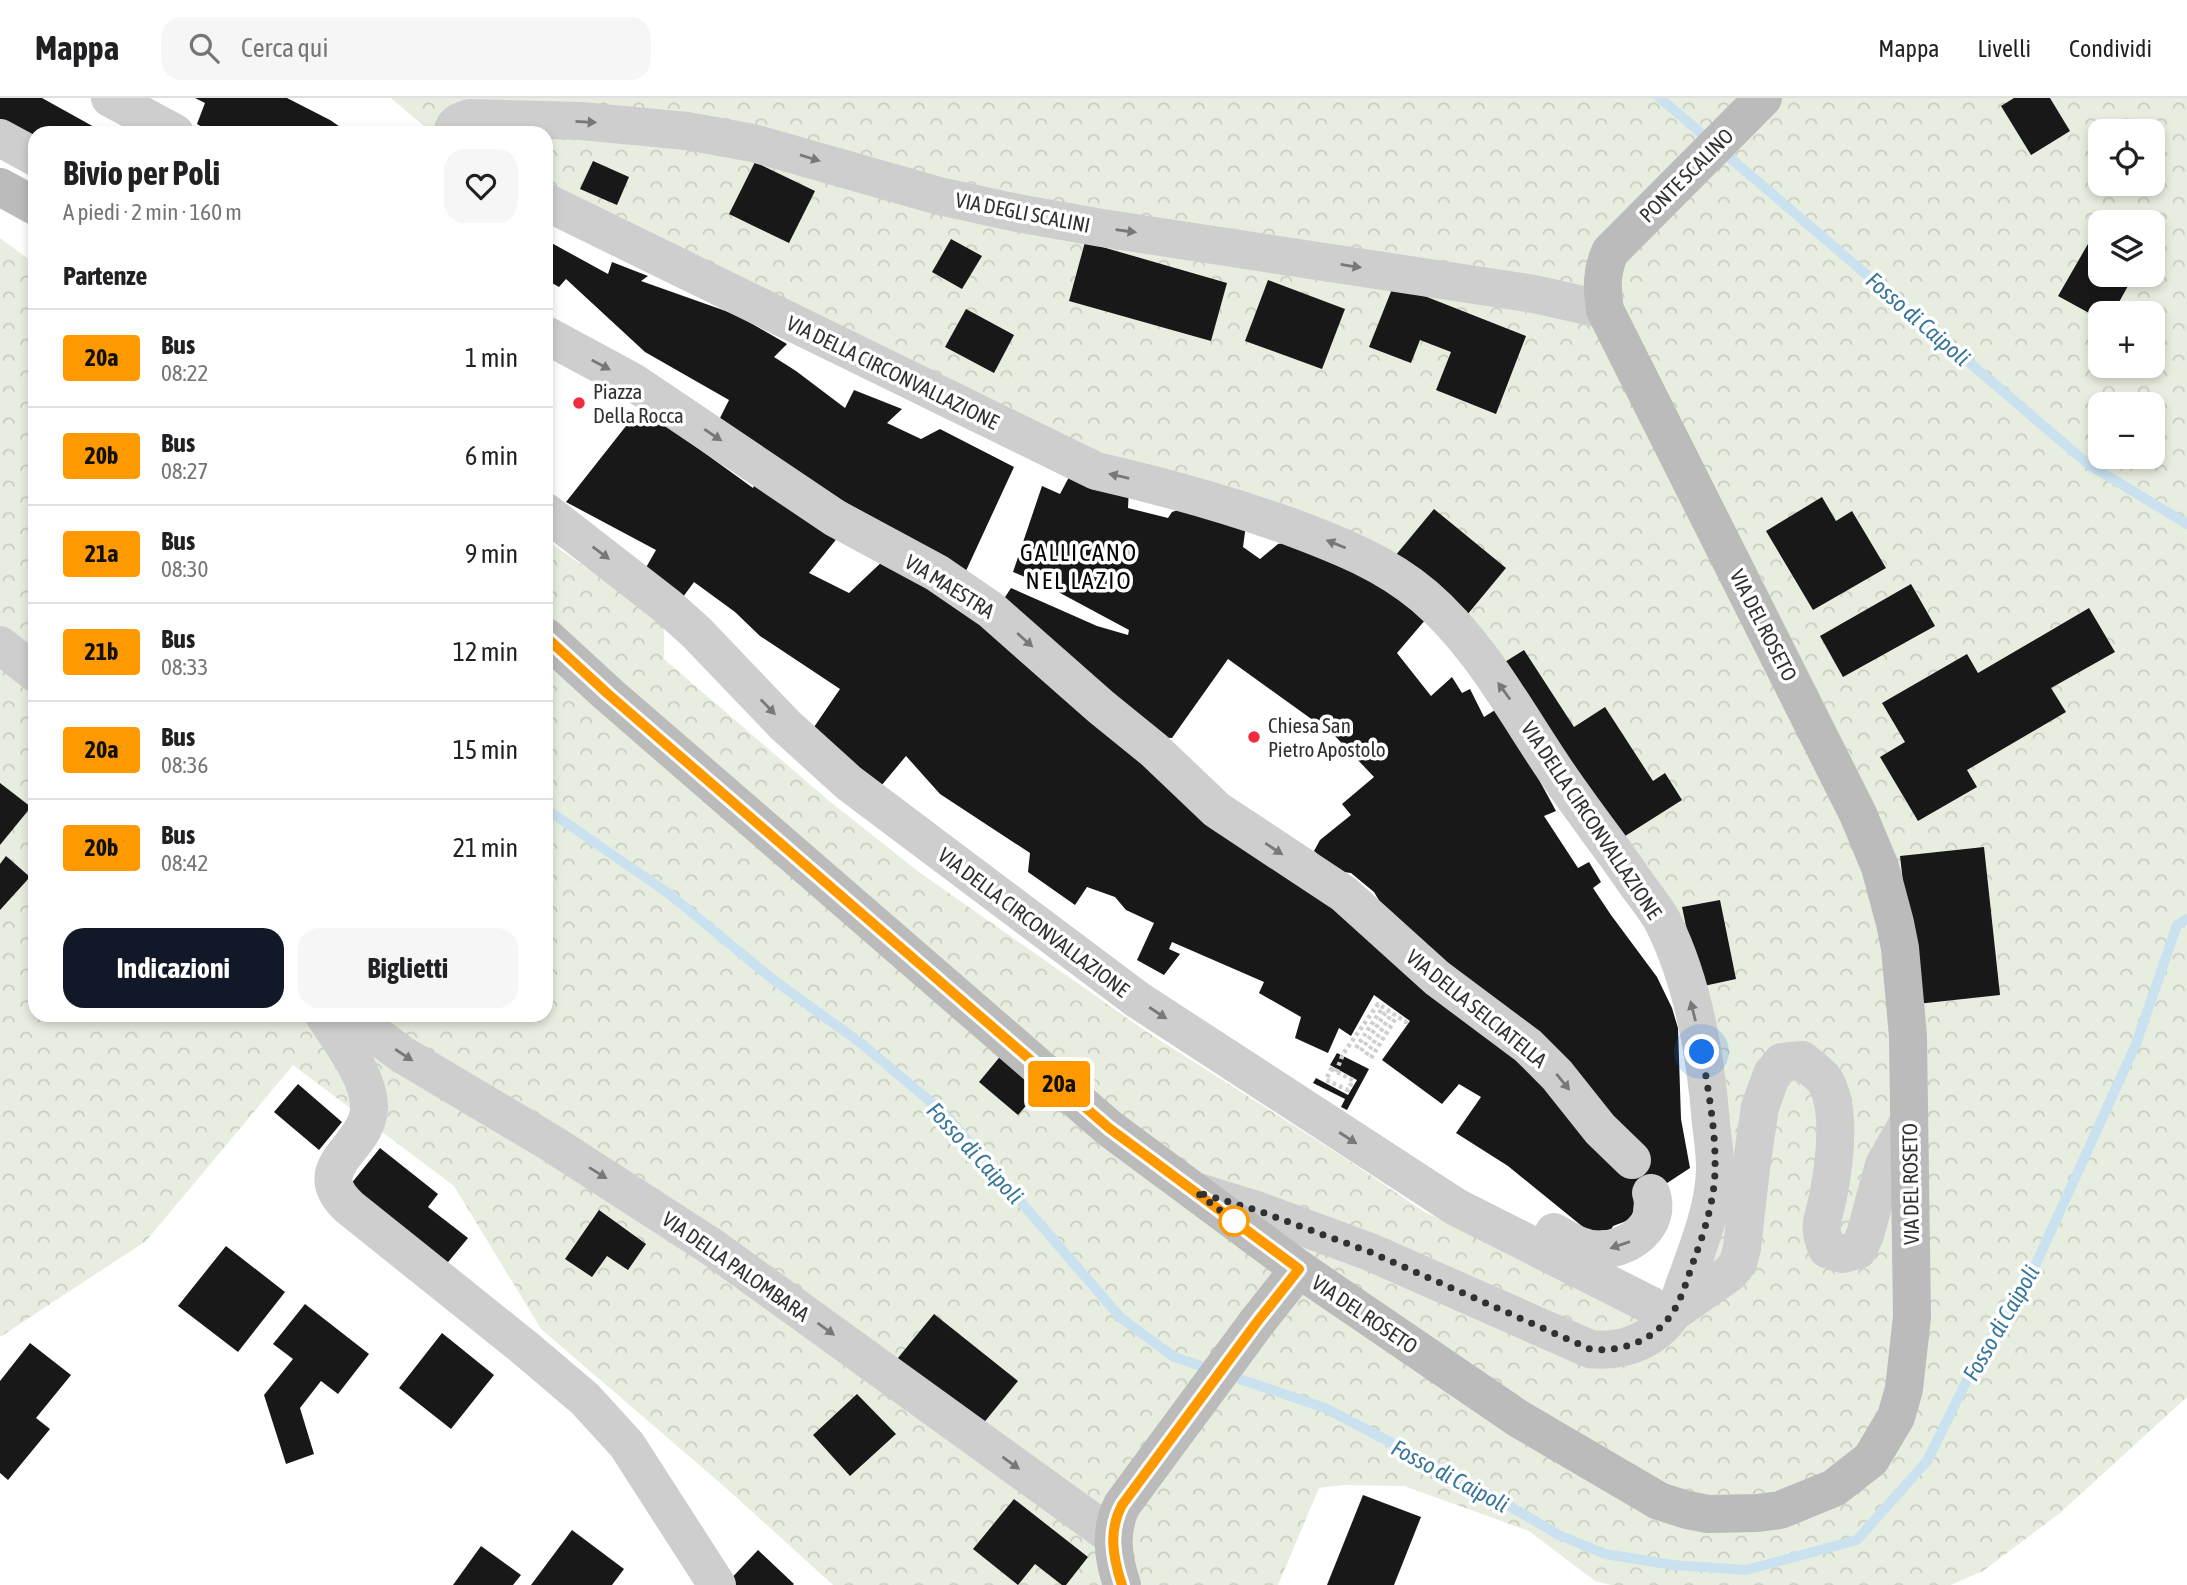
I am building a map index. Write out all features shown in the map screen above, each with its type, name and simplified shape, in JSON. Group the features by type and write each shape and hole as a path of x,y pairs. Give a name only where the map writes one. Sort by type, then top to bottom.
{"street":[{"path":"110,98 163,126"},
{"name":"PONTE SCALINO","path":"1605,310 1601,286 1603,267 1610,252 1763,98"},
{"name":"VIA DEGLI SCALINI","path":"454,126 470,118 581,121 687,131 773,148 939,196 1017,213 1534,294 1605,310"},
{"path":"0,138 28,153"},
{"path":"0,187 28,202"},
{"name":"VIA DELLA CIRCONVALLAZIONE","path":"553,205 1096,471 1168,487 1259,516 1369,558 1408,583 1442,613 1506,693 1554,768 1655,910 1679,961 1694,1011 1702,1052 1716,1170 1706,1228 1676,1308 1670,1315 1456,1207 1138,1000 875,803 815,754 696,632 667,606 553,517"},
{"name":"VIA DEL ROSETO","path":"553,643 1109,1128 1299,1269 1496,1404 1659,1501 1708,1514 1733,1515 1780,1510 1834,1488 1871,1459 1896,1417 1908,1366 1912,1317 1908,1036 1900,948 1889,896 1845,785 1605,310"},
{"name":"VIA MAESTRA","path":"553,339 633,382 835,518 937,573 991,610 1101,708 1154,750 1217,810 1344,894"},
{"path":"0,645 28,667"},
{"name":"VIA DELLA SELCIATELLA","path":"1344,894 1437,978 1528,1046 1557,1075 1600,1129 1632,1160"},
{"path":"328,1022 360,1073 368,1095 369,1107 363,1130 335,1168 333,1176 336,1192 349,1207 585,1399 616,1432 640,1465 717,1585"},
{"name":"VIA DELLA PALOMBARA","path":"358,1022 403,1055 560,1149 712,1247 1112,1536"},
{"path":"1196,1192 1259,1211 1370,1252 1590,1349 1612,1349 1635,1344 1649,1337 1670,1315 1730,1273 1738,1263 1760,1107 1772,1074 1782,1062 1802,1060 1824,1079 1835,1109 1834,1158 1820,1231 1827,1249 1843,1254 1857,1250 1865,1235 1884,1165 1908,1123"},
{"path":"1456,1207 1461,1200 1470,1196 1481,1195 1502,1201 1571,1242 1584,1248 1600,1250 1629,1243 1642,1233 1653,1213 1651,1193"},
{"path":"1122,1585 1112,1536 1117,1515 1128,1494 1299,1269"}],"path":[{"path":"1336,1072 1343,1054 1378,1004 1406,1023 1408,1019"},
{"path":"1390,1012 1364,1053 1390,1012"},
{"path":"1331,1069 1336,1072 1353,1080 1348,1090 1326,1080 1331,1069"}],"green space":[{"path":"391,98 2187,98 2187,1397 2060,1513 1983,1571 1951,1585 1611,1585 1595,1581 1529,1531 1404,1486 1343,1485 1319,1488 1278,1585 833,1585 726,1488 541,1329 454,1186 293,1065 146,1241 0,1337 0,238 28,259 28,1022 553,1022 553,545 664,621 664,659 828,800 919,872 1150,1034 1423,1211 1487,1241 1676,1308 1706,1228 1679,961 1459,632 1168,487 553,205 553,126 424,126"}],"building":[{"path":"0,98 42,98 92,126 28,126 28,137 0,122"},
{"path":"195,98 287,98 339,126 200,126 197,124 205,103"},
{"path":"2014,98 2050,98 2070,131 2031,155 2001,106"},
{"path":"593,161 629,177 617,205 580,189"},
{"path":"755,162 815,191 789,243 729,214"},
{"path":"951,239 982,256 962,289 932,272"},
{"path":"1085,242 1227,283 1211,341 1069,301"},
{"path":"553,244 608,274 612,262 648,276 641,281 737,315 787,344 774,357 845,408 854,390 902,409 887,423 921,439 940,429 1014,467 965,573 716,426 729,400 645,352 566,279 559,287 553,284"},
{"path":"2088,244 2088,287 2127,287 2120,301 2088,301 2088,312 2058,296"},
{"path":"1268,280 1345,309 1322,369 1245,341"},
{"path":"1394,284 1526,336 1496,414 1436,390 1451,352 1420,340 1411,363 1369,347"},
{"path":"966,309 1014,335 994,373 945,347"},
{"path":"641,407 753,488 758,477 843,531 809,573 849,593 886,558 920,576 1396,929 1374,892 1351,873 1336,871 1314,851 1320,840 1351,815 1342,804 1374,777 1335,736 1228,659 1172,738 1159,737 998,608 1011,588 1097,626 1128,635 1129,630 1049,587 1013,572 1042,486 1060,494 1069,477 1129,487 1128,508 1168,518 1172,512 1178,510 1246,525 1243,547 1260,559 1278,544 1289,542 1340,559 1426,619 1397,653 1431,696 1452,677 1462,693 1470,689 1484,717 1495,710 1524,752 1556,811 1544,816 1578,868 1589,862 1601,882 1593,888 1657,977 1672,1008 1678,1028 1681,1119 1690,1168 1634,1202 1629,1220 1613,1226 1611,1230 1588,1231 1508,1166 1456,1133 1481,1097 1459,1084 1442,1104 1382,1060 1410,1021 1374,995 1351,1036 1339,1028 1328,1053 1295,1038 1301,1017 1259,993 1264,982 1172,942 1169,949 1180,954 1164,975 1137,960 1154,923 1126,910 1115,897 1087,887 1075,905 1028,872 1030,853 940,794 906,756 876,792 812,730 840,689 760,636 735,612 694,582 683,597 644,571 656,550 566,502"},
{"path":"1822,497 1836,521 1852,511 1886,568 1813,610 1766,531"},
{"path":"1434,509 1506,568 1467,615 1395,556"},
{"path":"1911,584 1935,626 1843,677 1820,636"},
{"path":"2089,608 2115,652 2051,688 2066,712 1967,770 1977,787 1918,821 1880,757 1905,742 1882,703 1967,654 1978,673"},
{"path":"1524,650 1574,727 1605,707 1653,781 1665,773 1682,800 1622,838 1500,665"},
{"path":"0,783 28,805 28,811 0,845"},
{"path":"1984,847 2000,995 1917,1004 1900,856"},
{"path":"6,856 28,875 28,879 0,910 0,864"},
{"path":"1720,900 1736,979 1699,987 1682,907"},
{"path":"1003,1053 1043,1086 1018,1115 979,1082"},
{"path":"1337,1053 1369,1069 1347,1110 1341,1107 1345,1099 1313,1083 1316,1078 1348,1095 1357,1080 1330,1065"},
{"path":"298,1084 342,1122 319,1150 274,1112"},
{"path":"380,1148 438,1194 428,1207 468,1238 444,1267 346,1190"},
{"path":"599,1210 646,1244 628,1270 607,1256 592,1277 565,1259"},
{"path":"226,1246 285,1292 238,1352 178,1306"},
{"path":"305,1304 369,1354 338,1394 321,1381 300,1408 314,1454 286,1464 264,1395 293,1359 273,1344"},
{"path":"934,1314 1018,1381 977,1431 893,1364"},
{"path":"442,1333 494,1375 451,1429 399,1388"},
{"path":"30,1343 71,1375 36,1418 50,1429 8,1480 0,1473 0,1381"},
{"path":"857,1394 896,1434 850,1476 813,1435"},
{"path":"1363,1495 1421,1517 1394,1585 1327,1585"},
{"path":"1014,1499 1088,1557 1066,1585 1062,1585 1035,1564 1018,1585 973,1549"},
{"path":"572,1530 624,1569 612,1585 531,1585"},
{"path":"481,1546 521,1575 513,1585 453,1585"},
{"path":"758,1550 794,1584 725,1585"}],"waterway":[{"name":"Fosso di Caipoli","path":"1660,98 2088,464 2187,524"},
{"name":"Fosso di Caipoli","path":"553,814 668,893 771,978 862,1044 945,1114 1121,1318 1174,1357 1213,1370"},
{"name":"Fosso di Caipoli","path":"1228,1375 1325,1408 1487,1493 1559,1535 1605,1554 1673,1565 1746,1570 1857,1540 1927,1461 1976,1362 2030,1277 2136,1044 2177,925 2187,919"}],"bus line":[{"name":"20a","path":"553,643 1109,1128 1299,1269 1128,1494 1117,1515 1112,1536 1122,1585"}],"place":[{"name":"Piazza Della Rocca","path":"579,403"},
{"name":"Chiesa San Pietro Apostolo","path":"1254,737"}],"district":[{"name":"GALLICANO NEL LAZIO","path":"1079,566"}],"route":[{"path":"1234,1221 1237,1223 1196,1192 1259,1211 1370,1252 1590,1349 1622,1348 1635,1344 1649,1337 1676,1308 1706,1228 1716,1170 1702,1052"}]}
